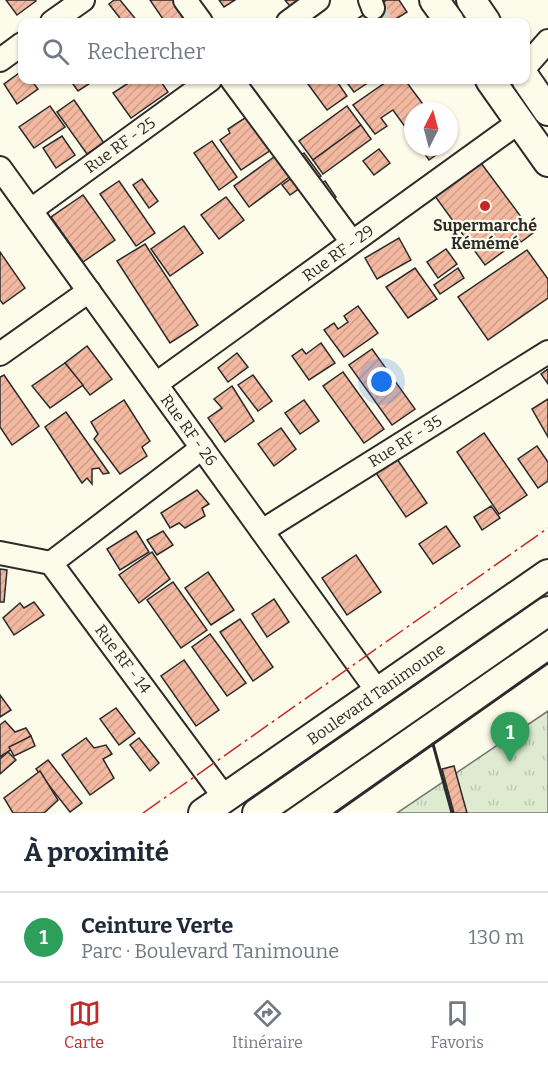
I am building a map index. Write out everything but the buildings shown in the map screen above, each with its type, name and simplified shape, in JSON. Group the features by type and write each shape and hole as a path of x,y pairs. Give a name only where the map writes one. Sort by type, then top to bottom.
{"main road":[{"path":"471,0 483,18"},
{"path":"493,84 548,162"},
{"path":"529,84 548,111"},
{"name":"Boulevard Tanimoune","path":"214,805 548,574"},
{"name":"Boulevard Tanimoune","path":"257,813 548,611"},
{"path":"428,658 445,683"}],"street":[{"path":"58,18 83,0"},
{"path":"185,0 198,18"},
{"path":"293,18 318,0"},
{"path":"530,61 548,41"},
{"path":"0,60 18,47"},
{"name":"Rue RF - 25","path":"31,210 204,84"},
{"path":"235,84 352,242"},
{"name":"Rue RF - 29","path":"156,384 519,122"},
{"name":"Rue RF - 26","path":"0,168 378,692"},
{"path":"0,354 89,291"},
{"name":"Rue RF - 35","path":"262,531 548,352"},
{"path":"0,554 51,563 202,448"},
{"name":"Rue RF - 14","path":"51,563 214,805"}],"green space":[{"path":"548,711 548,813 397,813"}],"tunnel":[{"path":"373,8 379,18"}],"wall":[{"path":"335,813 548,663"},
{"path":"433,744 452,813"}],"power":[{"path":"143,813 548,528"}],"place":[{"name":"Supermarché Kémémé","path":"485,206"},
{"name":"Ceinture Verte","path":"510,762"}]}
